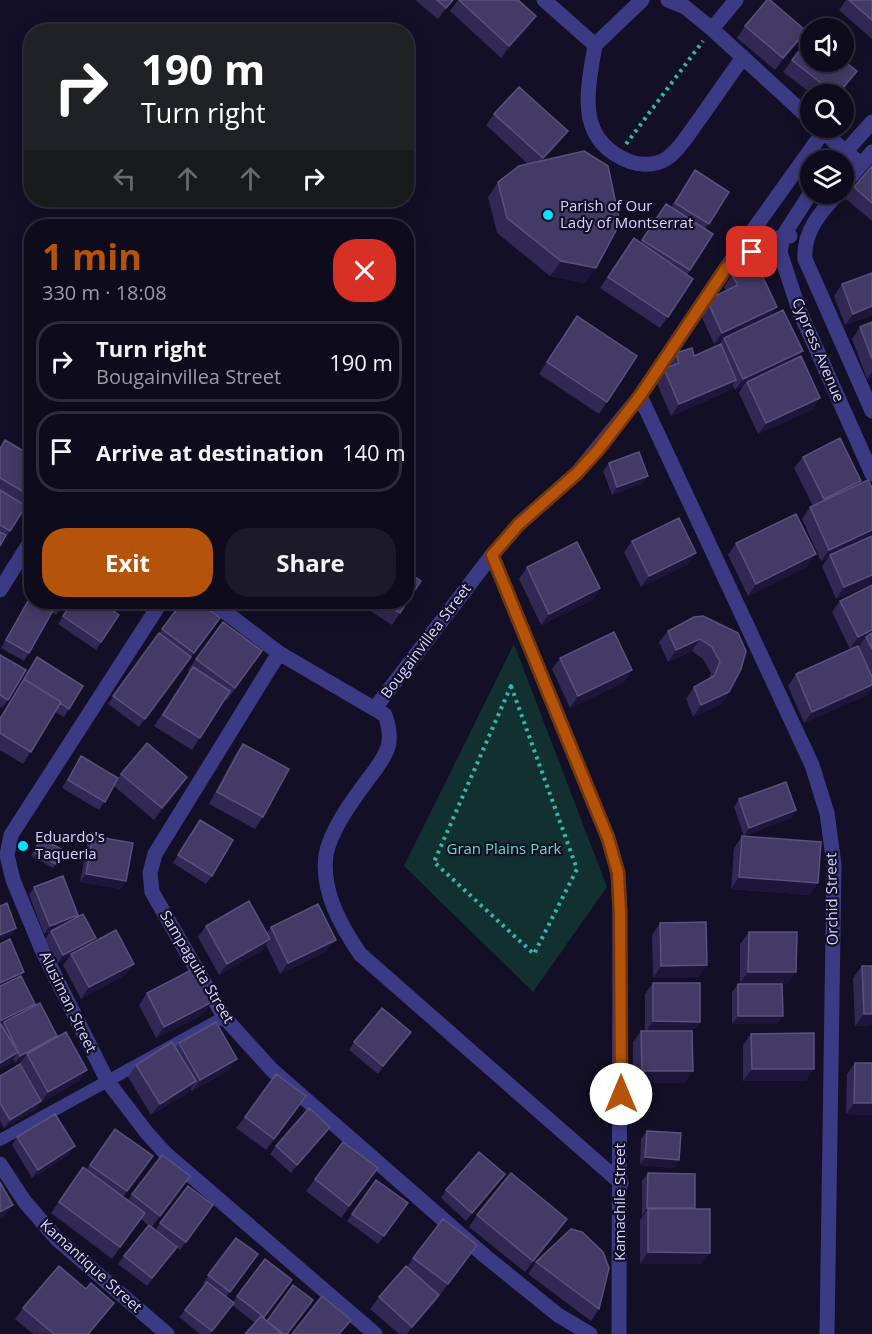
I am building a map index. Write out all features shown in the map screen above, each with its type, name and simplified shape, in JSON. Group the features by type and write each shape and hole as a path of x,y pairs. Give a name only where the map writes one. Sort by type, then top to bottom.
{"street":[{"path":"544,0 595,45"},
{"path":"642,0 595,45 587,89 591,125 597,138 606,149 617,156 634,163 652,165 668,158 682,144 743,57"},
{"path":"668,0 685,7 712,29 800,110"},
{"path":"712,29 736,0"},
{"path":"848,150 872,122"},
{"name":"Bougainvillea Street","path":"375,708 492,555 519,524 577,473 640,396 816,138"},
{"path":"854,173 867,158"},
{"path":"783,236 804,204"},
{"path":"783,236 807,233 829,204"},
{"name":"Cypress Avenue","path":"807,233 804,246 805,259 872,411"},
{"name":"Bougainvillea Street","path":"726,268 783,236"},
{"name":"Cypress Avenue","path":"783,236 780,252 796,300 872,474"},
{"name":"Orchid Street","path":"640,396 812,765 827,813 834,865 827,1334"},
{"path":"0,590 24,552"},
{"name":"Kamachile Street","path":"492,555 608,838 618,873 621,1184 619,1334"},
{"name":"Alusiman Street","path":"156,609 11,835 7,855 13,880 42,950 108,1082 147,1133 166,1154 375,1334"},
{"path":"222,609 279,653 385,715 390,734 388,748 332,836 326,856 327,877 336,914 360,954 621,1184"},
{"name":"Sampaguita Street","path":"279,653 155,854 150,873 152,892 224,1017 272,1070 485,1256 558,1315 590,1334"},
{"name":"Kamantique Street","path":"0,1164 25,1202 57,1239 167,1334"}],"lane":[{"path":"0,1140 224,1017"}],"path":[{"path":"617,156 712,29"},
{"path":"511,686 577,868 534,954 434,862 511,686"}],"green space":[{"name":"Gran Plains Park","path":"514,644 607,887 533,992 404,866"}],"building":[{"path":"437,0 453,0 446,8"},
{"path":"459,0 518,0 536,16 509,46"},
{"path":"767,0 770,0 800,26 800,38 783,58 745,26"},
{"path":"849,0 872,0 872,20"},
{"path":"800,50 800,66 792,60"},
{"path":"854,69 857,71 846,84 822,84 807,72 854,72"},
{"path":"519,87 568,131 543,158 494,114"},
{"name":"Parish of Our Lady of Montserrat","path":"584,151 608,166 620,223 596,268 561,261 507,218 498,182 519,166"},
{"path":"872,166 872,203 854,187"},
{"path":"695,170 729,192 709,224 675,203"},
{"path":"666,204 713,234 690,270 642,240"},
{"path":"634,238 693,279 668,317 608,277"},
{"path":"756,263 777,307 722,333 707,300 738,285 732,275"},
{"path":"872,273 872,306 853,314 842,284"},
{"path":"783,310 803,351 743,379 724,338"},
{"path":"577,316 637,356 607,402 547,362"},
{"path":"872,322 872,359 860,327"},
{"path":"721,344 736,380 679,404 664,369 679,363 676,353 692,348 694,356"},
{"path":"801,356 820,398 766,423 747,382"},
{"path":"840,438 861,481 824,499 803,457"},
{"path":"5,440 24,451 24,492 0,478 0,449"},
{"path":"639,452 648,476 617,487 609,463"},
{"path":"868,480 872,488 872,530 829,550 810,507"},
{"path":"0,490 24,505 24,509 10,531 0,525"},
{"path":"796,514 816,554 756,584 736,543"},
{"path":"679,518 696,553 649,576 632,541"},
{"path":"0,532 6,535 0,546"},
{"path":"872,536 872,575 844,587 830,555"},
{"path":"577,542 600,588 549,614 527,567"},
{"path":"414,576 421,581 414,592"},
{"path":"872,585 872,630 858,637 840,601"},
{"path":"24,608 54,609 29,653 6,640"},
{"path":"68,609 110,609 119,615 101,642 63,616"},
{"path":"177,609 208,609 220,618 194,653 162,629"},
{"path":"703,616 738,633 746,651 741,669 729,692 701,705 694,687 714,676 720,662 712,647 700,639 676,650 668,631 694,617"},
{"path":"223,622 262,651 235,688 196,659"},
{"path":"614,632 632,670 578,696 560,658"},
{"path":"159,633 191,657 145,719 113,696"},
{"path":"872,633 872,649 866,637"},
{"path":"858,646 872,677 872,685 812,712 796,674"},
{"path":"0,655 26,670 8,700 0,695"},
{"path":"37,657 83,686 69,709 24,679"},
{"path":"193,667 230,691 200,738 163,715"},
{"path":"24,679 61,702 31,752 0,733 0,719"},
{"path":"147,743 187,777 162,808 121,774"},
{"path":"243,744 289,769 263,817 217,792"},
{"path":"81,756 118,778 105,802 68,780"},
{"path":"786,782 796,810 749,828 739,799"},
{"path":"200,820 233,840 212,876 178,855"},
{"path":"93,836 133,843 126,881 86,874"},
{"path":"742,836 821,842 818,883 739,877"},
{"path":"41,838 63,850 56,864 34,852"},
{"path":"63,876 78,915 50,926 34,887"},
{"path":"249,901 270,939 227,964 206,926"},
{"path":"7,903 16,928 0,935 0,906"},
{"path":"318,904 336,940 288,963 271,927"},
{"path":"83,914 96,938 63,955 51,931"},
{"path":"706,922 707,965 661,966 660,923"},
{"path":"116,930 134,964 89,987 71,954"},
{"path":"749,932 797,932 796,972 748,972"},
{"path":"10,939 24,972 0,983 0,944"},
{"path":"862,966 872,966 872,1014 864,1014"},
{"path":"195,968 212,1002 164,1027 147,993"},
{"path":"21,976 35,1004 0,1021 0,986"},
{"path":"653,983 700,983 700,1022 653,1021"},
{"path":"738,984 782,984 783,1016 738,1016"},
{"path":"40,1003 57,1036 20,1056 4,1022"},
{"path":"382,1008 411,1032 383,1066 354,1042"},
{"path":"216,1022 237,1059 200,1080 179,1043"},
{"path":"0,1023 18,1052 0,1063"},
{"path":"641,1031 692,1031 693,1071 642,1071"},
{"path":"66,1032 87,1070 48,1092 27,1054"},
{"path":"814,1033 814,1069 752,1069 751,1034"},
{"path":"172,1042 196,1081 160,1104 136,1065"},
{"path":"855,1063 872,1063 872,1103 854,1103"},
{"path":"20,1064 41,1101 10,1120 0,1103 0,1076"},
{"path":"276,1074 306,1096 274,1139 245,1117"},
{"path":"309,1108 330,1127 297,1165 276,1146"},
{"path":"55,1114 75,1146 38,1170 17,1137"},
{"path":"115,1129 153,1156 127,1191 90,1165"},
{"path":"647,1131 681,1133 679,1160 645,1157"},
{"path":"343,1142 378,1168 349,1206 315,1179"},
{"path":"479,1152 505,1174 472,1213 446,1190"},
{"path":"162,1155 190,1176 160,1216 132,1194"},
{"path":"83,1167 145,1213 120,1247 59,1202"},
{"path":"511,1173 567,1219 533,1261 477,1215"},
{"path":"648,1173 695,1174 695,1208 647,1208"},
{"path":"376,1180 408,1203 384,1236 352,1214"},
{"path":"0,1182 13,1205 0,1212"},
{"path":"188,1186 213,1205 186,1242 160,1223"},
{"path":"648,1209 710,1209 710,1253 648,1252"},
{"path":"443,1219 477,1245 448,1284 413,1258"},
{"path":"149,1225 177,1247 152,1278 124,1256"},
{"path":"571,1229 582,1232 603,1252 609,1268 599,1309 536,1262"},
{"path":"236,1238 258,1254 230,1292 208,1275"},
{"path":"265,1259 292,1280 264,1317 237,1296"},
{"path":"59,1266 86,1289 91,1283 114,1303 88,1334 54,1334 23,1308"},
{"path":"406,1266 439,1295 412,1327 379,1297"},
{"path":"207,1282 234,1303 212,1331 185,1310"},
{"path":"293,1285 313,1300 287,1334 284,1334 267,1321"},
{"path":"322,1296 351,1320 339,1334 292,1334"},
{"path":"261,1316 282,1334 245,1334"}],"place":[{"name":"Parish of Our Lady of Montserrat","path":"548,215"},
{"name":"Eduardo's Taqueria","path":"23,846"}],"route":[{"path":"621,1094 618,873 608,838 492,555 519,524 577,473 598,450 640,396 726,268 752,252"}]}
